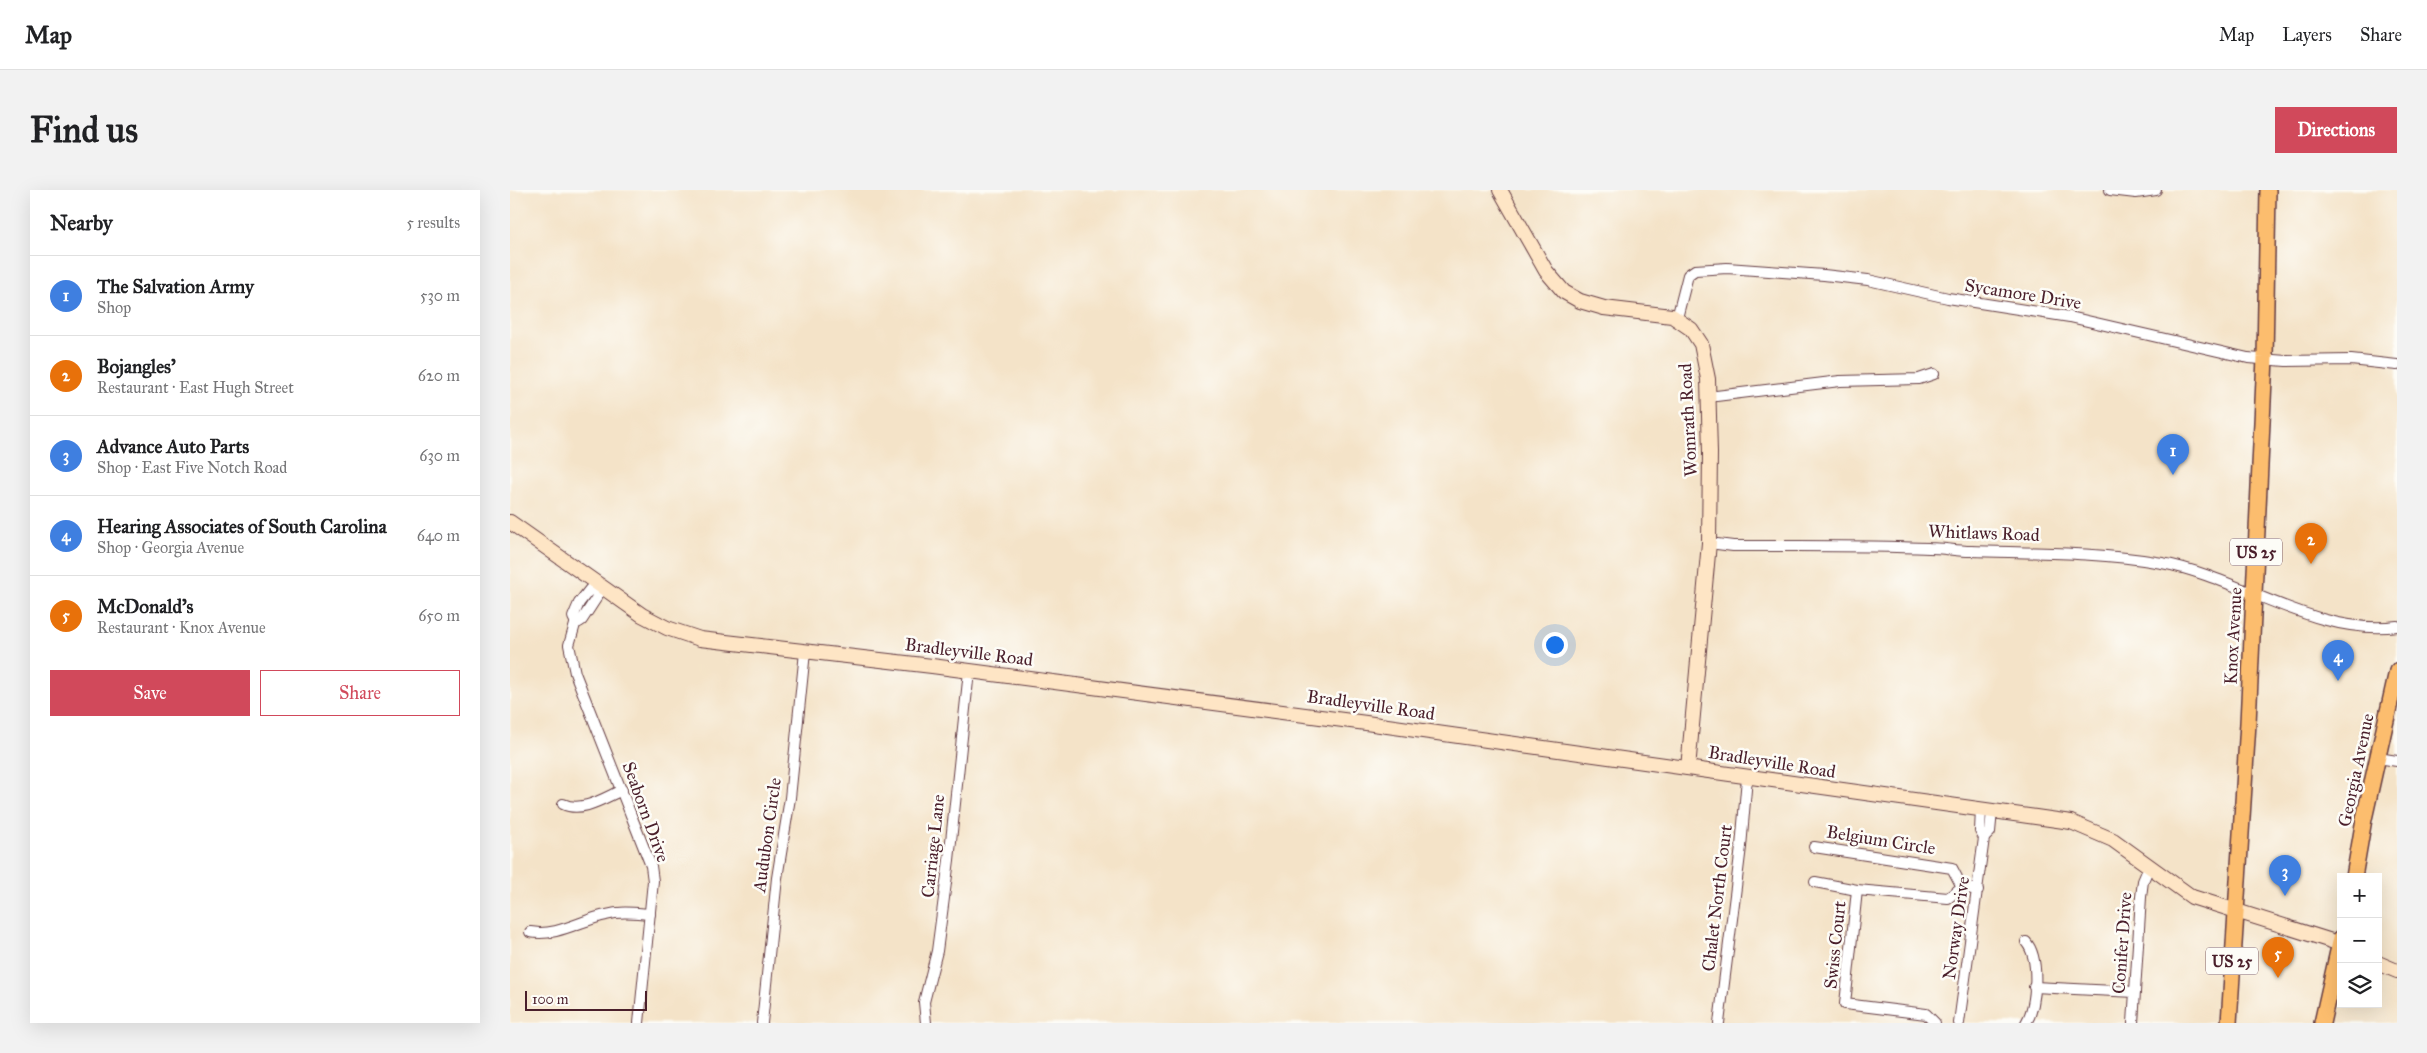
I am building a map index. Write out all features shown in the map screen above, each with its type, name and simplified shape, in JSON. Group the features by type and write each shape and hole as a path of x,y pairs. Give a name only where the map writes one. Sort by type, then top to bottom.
{"main road":[{"name":"Knox Avenue","path":"2229,1023 2254,592 2265,358 2268,190"},
{"name":"Georgia Avenue","path":"2355,873 2397,671"},
{"path":"2322,1023 2337,956"}],"street":[{"path":"1500,190 1546,271 1564,292 1580,301 1604,308 1665,314 1677,318"},
{"path":"2110,190 2136,193 2156,190"},
{"name":"Sycamore Drive","path":"1677,318 1686,278 1691,272 1737,269 1868,280 1948,298 2070,317 2248,358 2286,361 2351,360 2397,365"},
{"name":"Womrath Road","path":"1677,318 1691,329 1702,344 1706,366 1710,453 1709,543 1688,768"},
{"path":"1708,396 1840,381 1919,379 1934,374"},
{"name":"Bradleyville Road","path":"510,522 596,587 642,616 683,634 716,642 969,671 1688,768 1747,778 2071,822 2113,840 2192,898 2235,913 2337,941"},
{"name":"Whitlaws Road","path":"1709,543 1733,546 1929,548 1968,551 2092,553 2165,564 2254,592 2309,616 2353,625 2397,626"},
{"name":"Seaborn Drive","path":"596,587 587,591 573,617 576,621 570,638 570,658 651,866 653,881 639,1023"},
{"name":"Audubon Circle","path":"762,1023 777,878 790,798 805,652"},
{"name":"Carriage Lane","path":"926,1023 924,1002 937,951 949,860 969,671"},
{"path":"2378,758 2397,761"},
{"name":"Chalet North Court","path":"1719,1022 1741,847 1747,778"},
{"path":"564,804 580,808 622,790"},
{"name":"Norway Drive","path":"1959,1023 1984,838 1990,832 1987,810"},
{"name":"Belgium Circle","path":"1814,847 1952,868 1962,887"},
{"name":"Conifer Drive","path":"2133,1023 2143,881 2148,867"},
{"path":"1815,882 1858,890 1948,898 1962,887 1978,890"},
{"name":"Swiss Court","path":"1858,890 1845,1004 1926,1014 1935,1023"},
{"path":"530,932 548,934 606,914 626,912 650,914"},
{"path":"2026,942 2034,957 2032,1012 2026,1023"},
{"path":"2380,963 2397,971"},
{"path":"2034,987 2135,992"}],"place":[{"name":"The Salvation Army","path":"2173,475"},
{"name":"Bojangles'","path":"2311,564"},
{"name":"Hearing Associates of South Carolina","path":"2338,681"},
{"name":"Advance Auto Parts","path":"2285,896"},
{"name":"McDonald's","path":"2278,978"}]}
